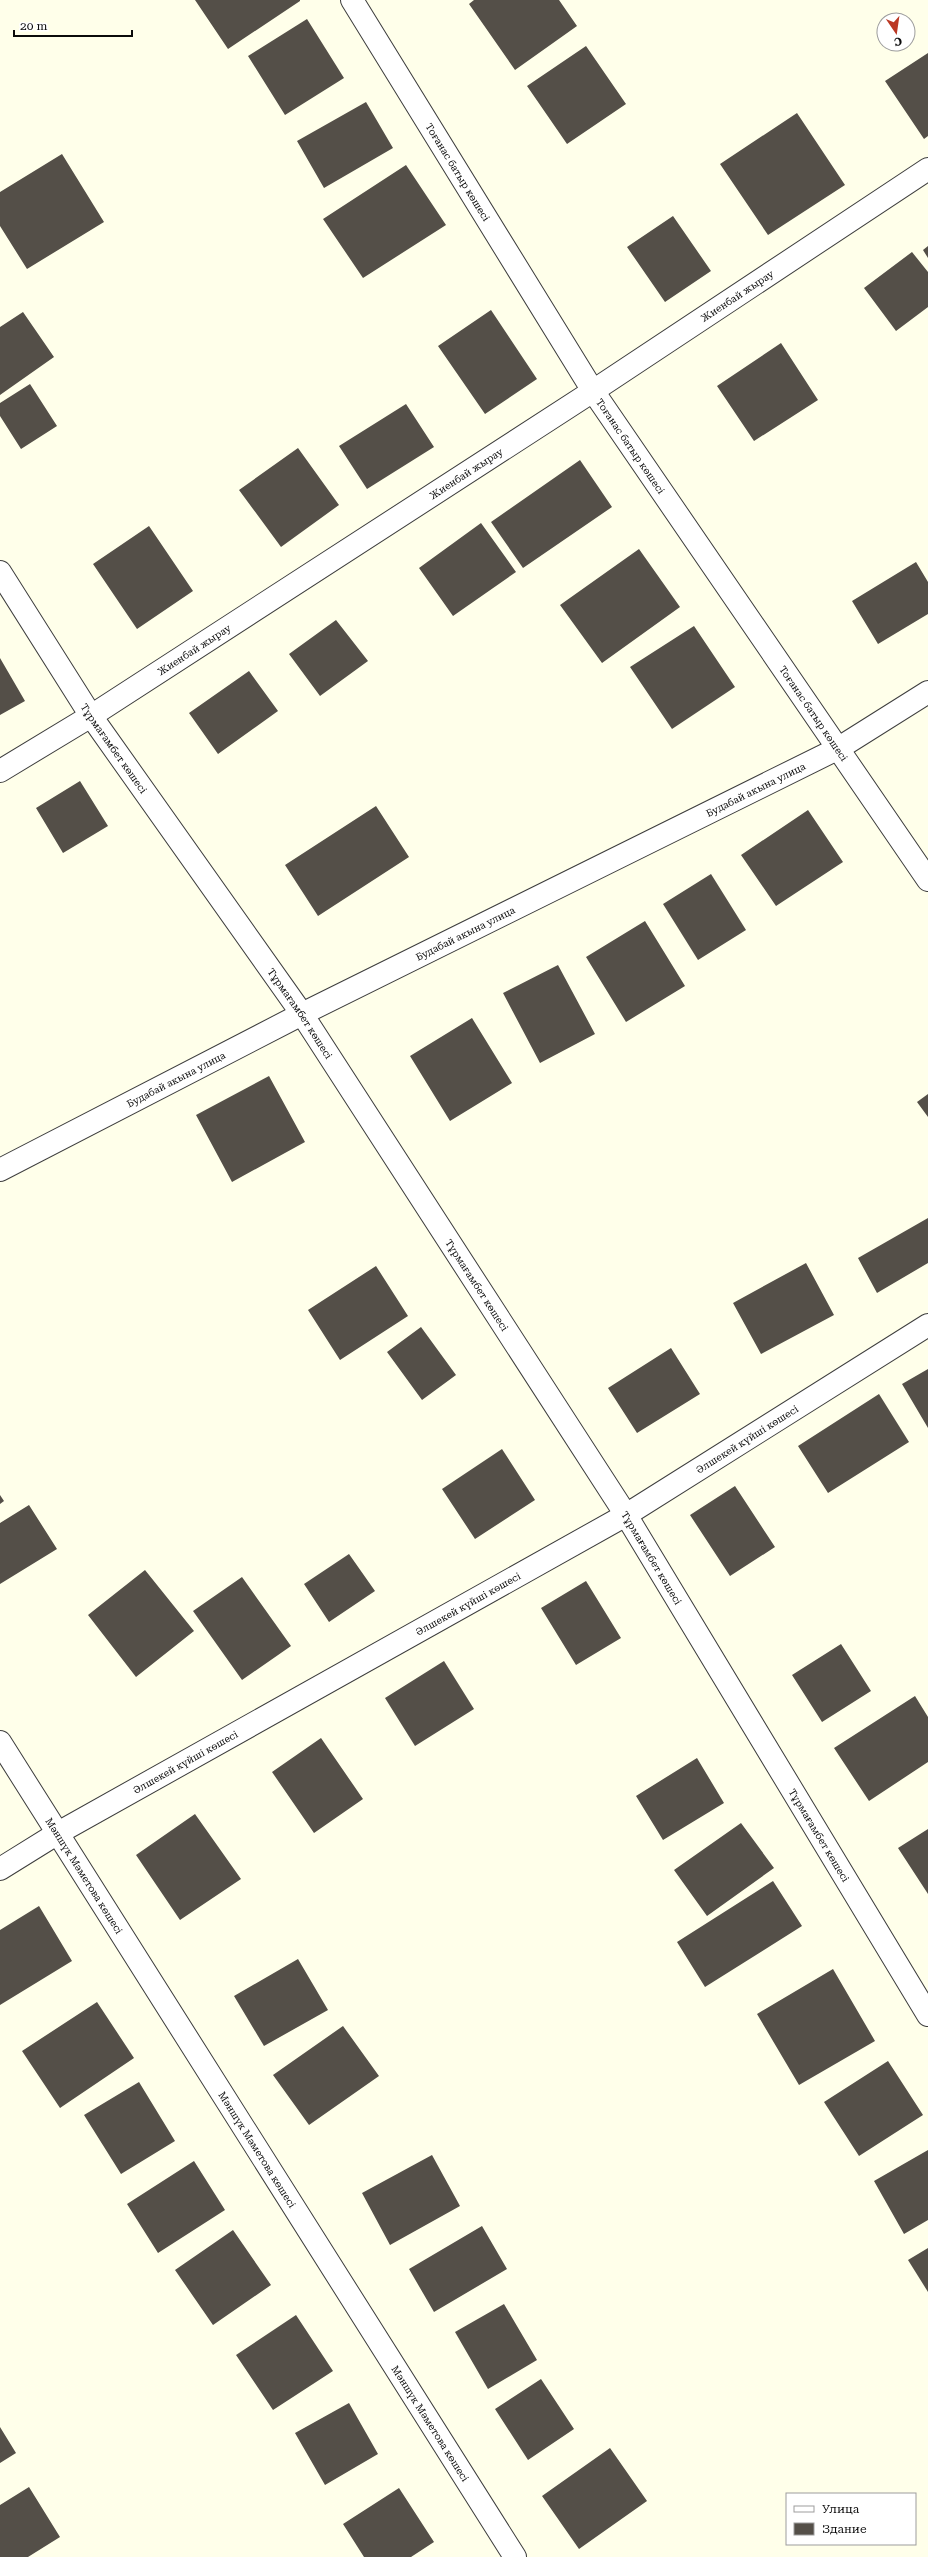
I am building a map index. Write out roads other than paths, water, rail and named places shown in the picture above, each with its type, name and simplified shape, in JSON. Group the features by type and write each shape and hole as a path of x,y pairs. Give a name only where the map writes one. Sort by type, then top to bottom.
{"street":[{"name":"Тоғанас батыр көшесі","path":"352,0 593,391 789,680 839,748 928,880"},
{"name":"Жиенбай жырау","path":"0,771 92,716 593,391 928,169"},
{"name":"Тұрмағамбет көшесі","path":"0,572 92,716 302,1014 626,1515 928,2015"},
{"name":"Будабай акына улица","path":"0,1170 302,1014 839,748 928,692"},
{"name":"Әлшекей күйші көшесі","path":"0,1869 58,1833 626,1515 928,1325"},
{"name":"Мәншүк Мәметова көшесі","path":"0,1742 515,2557"}]}
